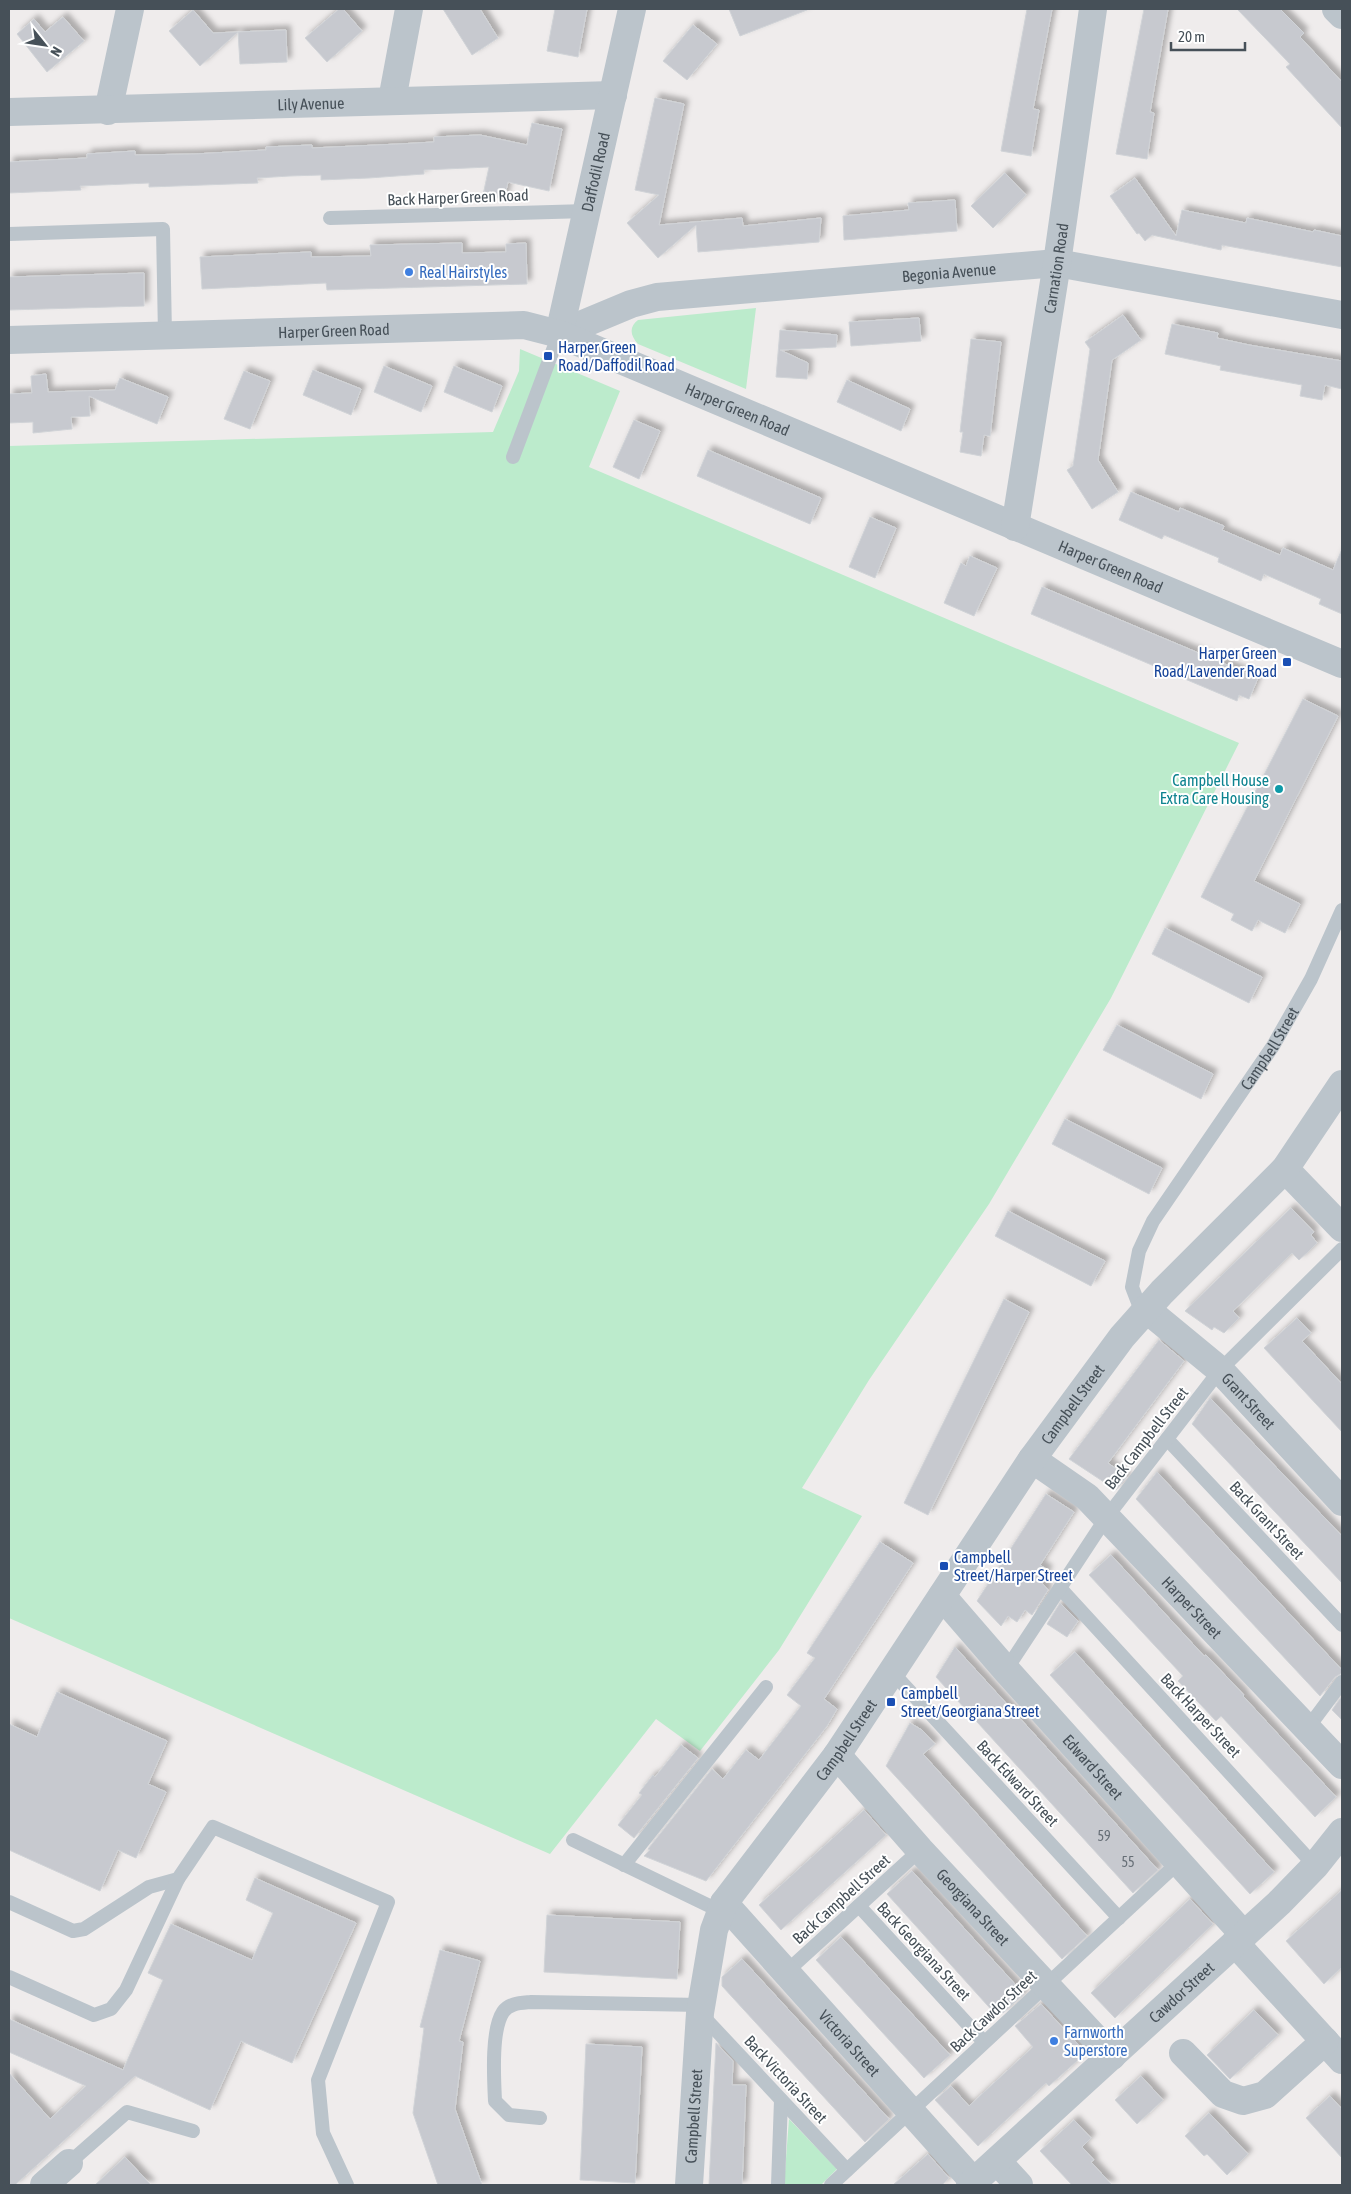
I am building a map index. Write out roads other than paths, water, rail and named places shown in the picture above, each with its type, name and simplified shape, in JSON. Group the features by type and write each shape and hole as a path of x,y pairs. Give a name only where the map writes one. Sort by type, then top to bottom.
{"street":[{"path":"108,111 130,9"},
{"path":"392,100 409,9"},
{"name":"Daffodil Road","path":"559,334 632,9"},
{"name":"Carnation Road","path":"1015,527 1093,9"},
{"path":"1336,9 1342,15"},
{"name":"Lily Avenue","path":"9,112 108,111 392,100 613,95"},
{"name":"Begonia Avenue","path":"559,334 631,304 656,297 1056,263 1342,314"},
{"name":"Harper Green Road","path":"9,340 524,325 559,334 1342,664"},
{"name":"Campbell Street","path":"689,2185 700,2009 714,1930 722,1907 837,1755 1032,1459 1122,1337 1144,1311 1286,1169 1342,1084"},
{"path":"1286,1169 1342,1228"},
{"name":"Grant Street","path":"1144,1311 1220,1370 1342,1502"},
{"name":"Harper Street","path":"1032,1459 1087,1497 1342,1766"},
{"name":"Edward Street","path":"942,1596 1179,1862 1240,1939 1334,2051"},
{"name":"Georgiana Street","path":"837,1755 920,1850 1112,2056"},
{"name":"Cawdor Street","path":"972,2183 1279,1903 1315,1866 1342,1832"},
{"name":"Victoria Street","path":"722,1907 785,1973 910,2111 972,2183"},
{"path":"1183,2053 1223,2094 1243,2101 1265,2095 1334,2051"},
{"path":"996,2161 1018,2185"},
{"path":"44,2185 69,2163"}],"lane":[{"name":"Back Harper Green Road","path":"330,218 587,211"},
{"path":"9,234 163,228 165,335"},
{"path":"513,457 559,334"},
{"name":"Campbell Street","path":"1144,1311 1132,1287 1139,1251 1153,1221 1273,1046 1312,980 1342,910"},
{"name":"Back Campbell Street","path":"1006,1670 1106,1518 1220,1370 1342,1250"},
{"name":"Back Grant Street","path":"1167,1440 1342,1624"},
{"name":"Back Harper Street","path":"1060,1588 1315,1866"},
{"name":"Back Edward Street","path":"892,1672 1119,1918"},
{"path":"1307,1729 1342,1682"},
{"path":"624,1865 766,1687"},
{"path":"9,1977 94,2015 111,2010 126,1990 178,1879 213,1827 388,1902 318,2080 323,2133 347,2185"},
{"path":"573,1840 624,1865 722,1907"},
{"name":"Back Campbell Street","path":"785,1973 920,1850"},
{"name":"Back Cawdor Street","path":"831,2185 1179,1862"},
{"path":"9,1902 73,1931 93,1924 118,1905 149,1887 178,1879"},
{"name":"Back Georgiana Street","path":"859,1906 984,2042"},
{"path":"540,2118 510,2115 495,2100 494,2061 498,2026 503,2012 513,2004 531,2002 700,2009"},
{"name":"Back Victoria Street","path":"700,2009 781,2100 847,2170"},
{"path":"778,2185 781,2100"},
{"path":"69,2163 127,2112 193,2131"}],"place":[{"name":"Real Hairstyles","path":"409,272"},
{"name":"Harper Green Road/Daffodil Road","path":"548,356"},
{"name":"Harper Green Road/Lavender Road","path":"1287,662"},
{"name":"Campbell House Extra Care Housing","path":"1279,789"},
{"name":"Campbell Street/Harper Street","path":"944,1566"},
{"name":"Campbell Street/Georgiana Street","path":"891,1702"},
{"name":"Farnworth Superstore","path":"1054,2041"}]}
